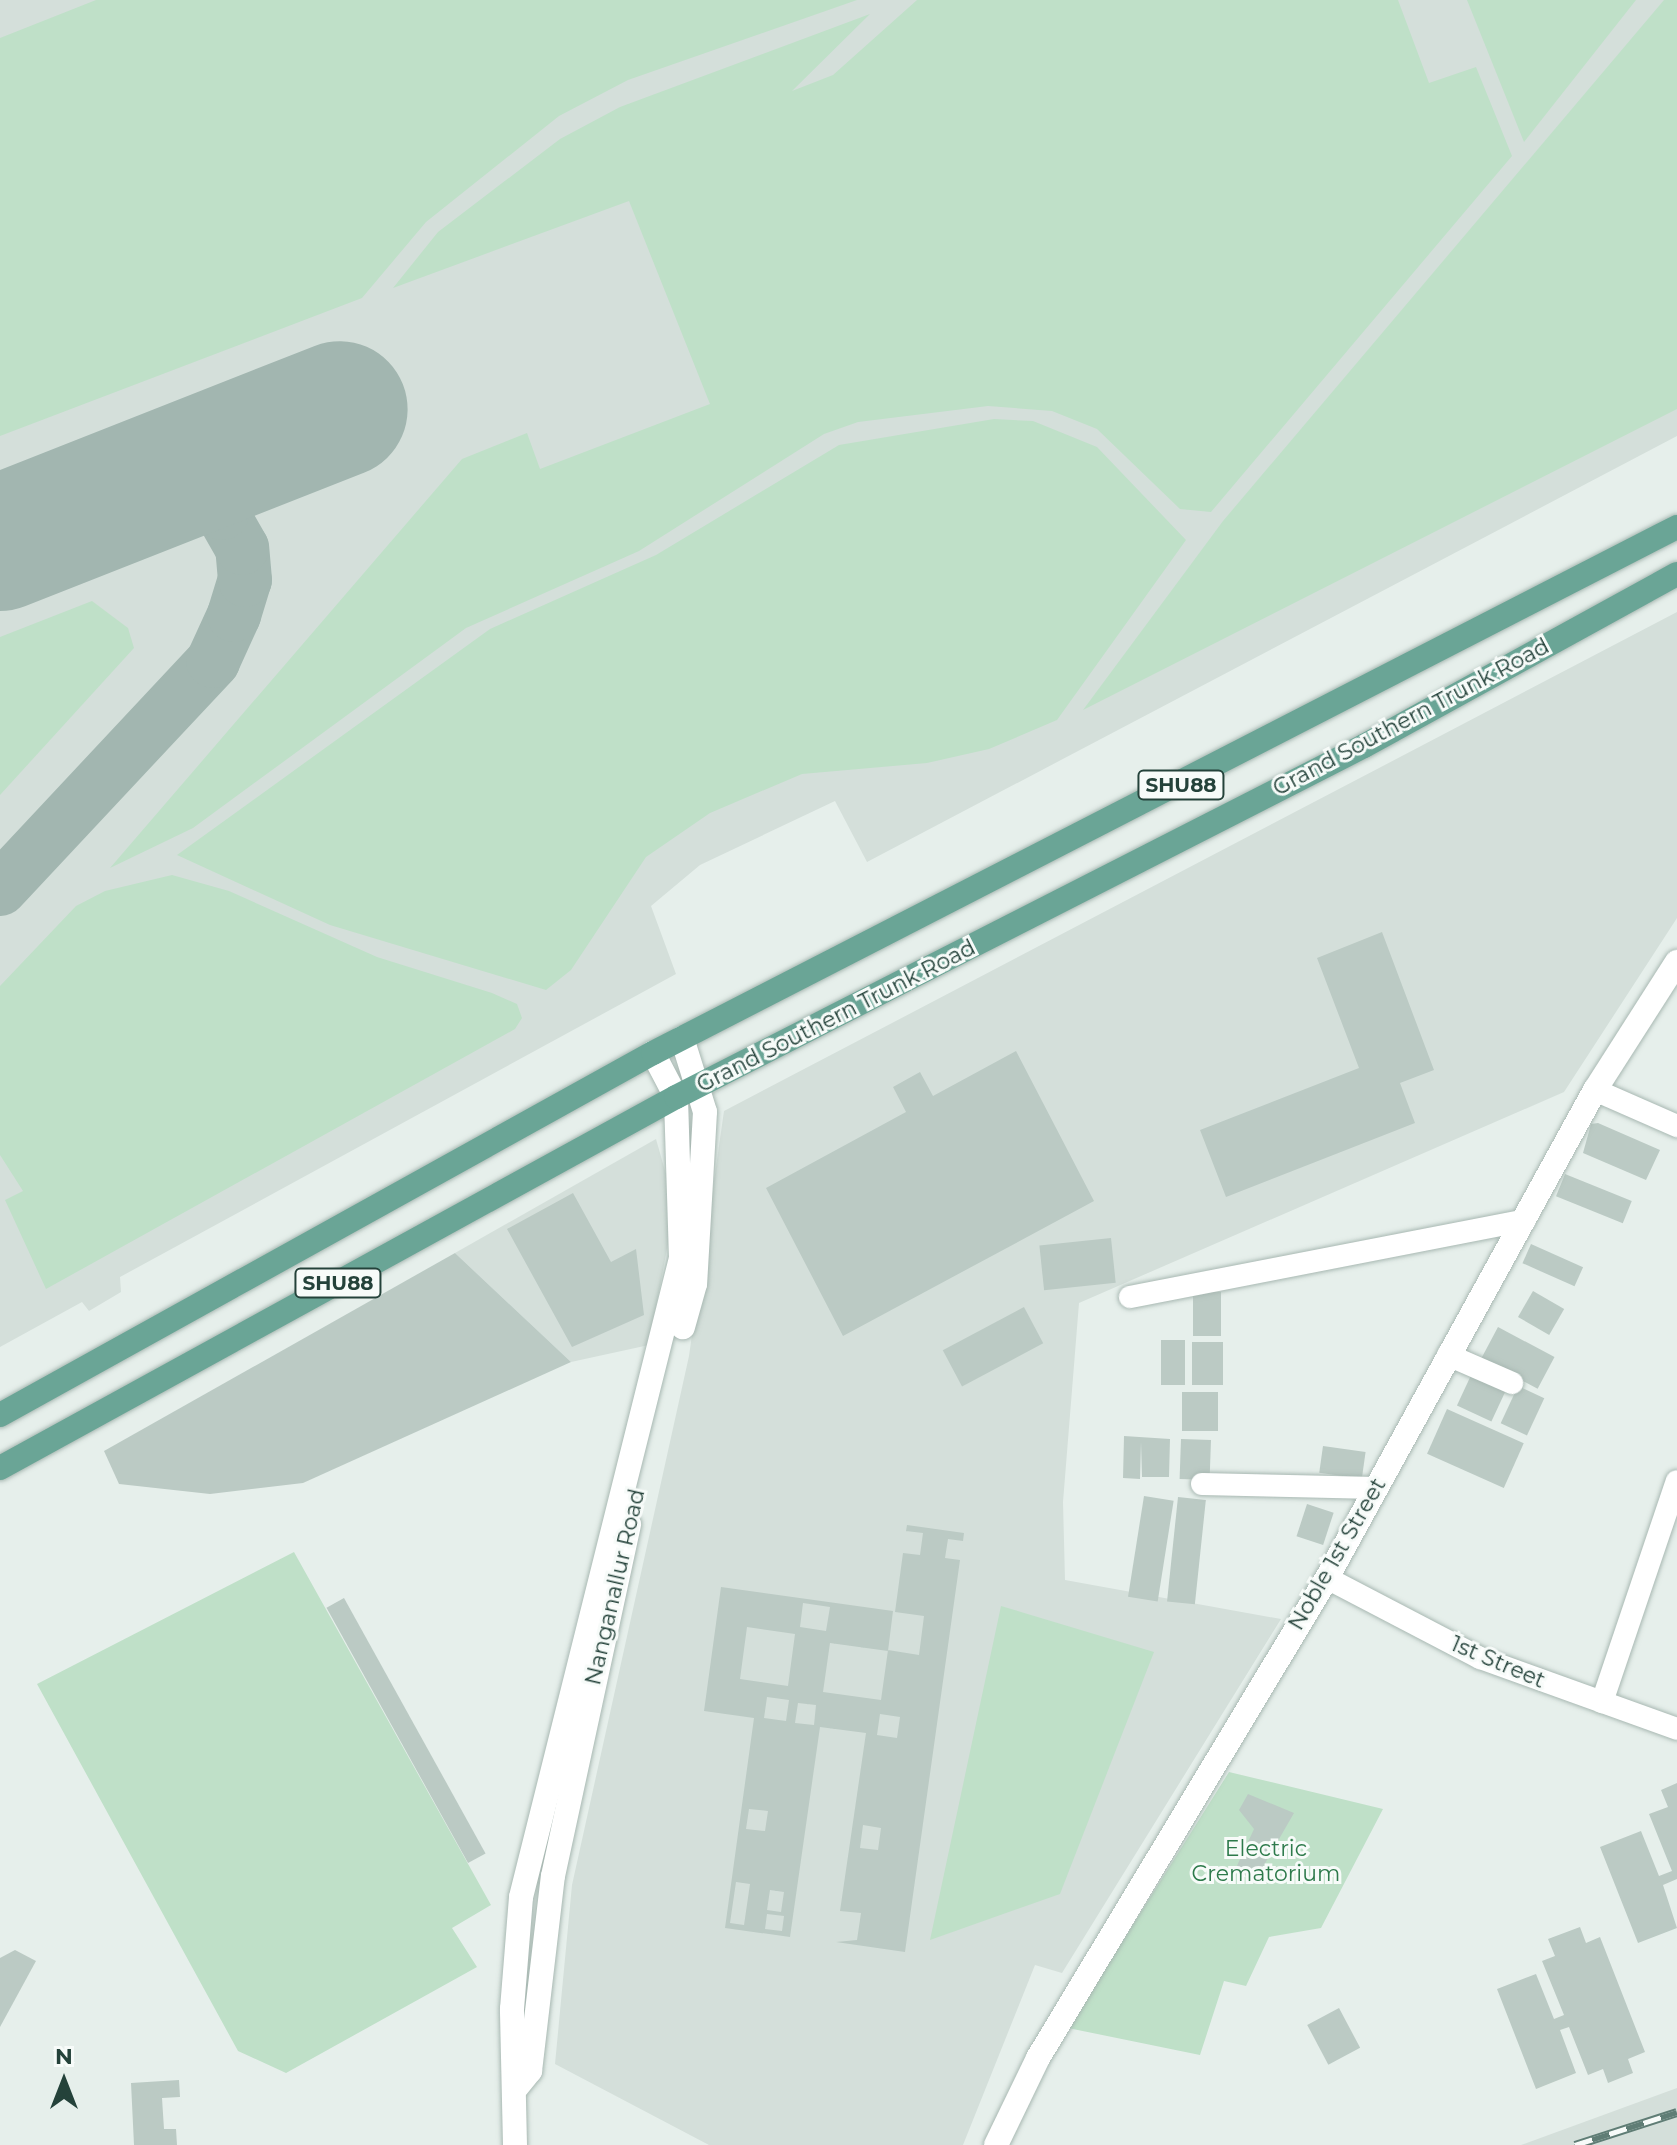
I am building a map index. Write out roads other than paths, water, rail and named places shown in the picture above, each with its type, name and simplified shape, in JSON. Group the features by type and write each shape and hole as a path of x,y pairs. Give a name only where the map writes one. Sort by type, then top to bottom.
{"main road":[{"name":"Grand Southern Trunk Road","path":"0,1415 653,1053 1677,527"},
{"name":"Grand Southern Trunk Road","path":"0,1468 676,1097 1364,746 1677,574"}],"street":[{"name":"Noble 1st Street","path":"996,2145 1038,2058 1327,1578 1595,1090 1677,962"},
{"path":"682,1038 702,1085"},
{"path":"653,1053 676,1097"},
{"name":"Nanganallur Road","path":"627,1496 695,1284 702,1085"},
{"path":"1595,1090 1677,1126"},
{"name":"Nanganallur Road","path":"515,2145 517,2087 512,2009 521,1897 627,1496 681,1258 676,1097"},
{"path":"1130,1297 1525,1220"},
{"path":"1448,1355 1512,1383"},
{"path":"1602,1702 1677,1481"},
{"path":"1202,1484 1376,1488"},
{"name":"1st Street","path":"1327,1578 1480,1658 1677,1729"}],"railway":[{"path":"1575,2145 1677,2112"}],"park label":[{"name":"Electric Crematorium","path":"1266,1860"}]}
